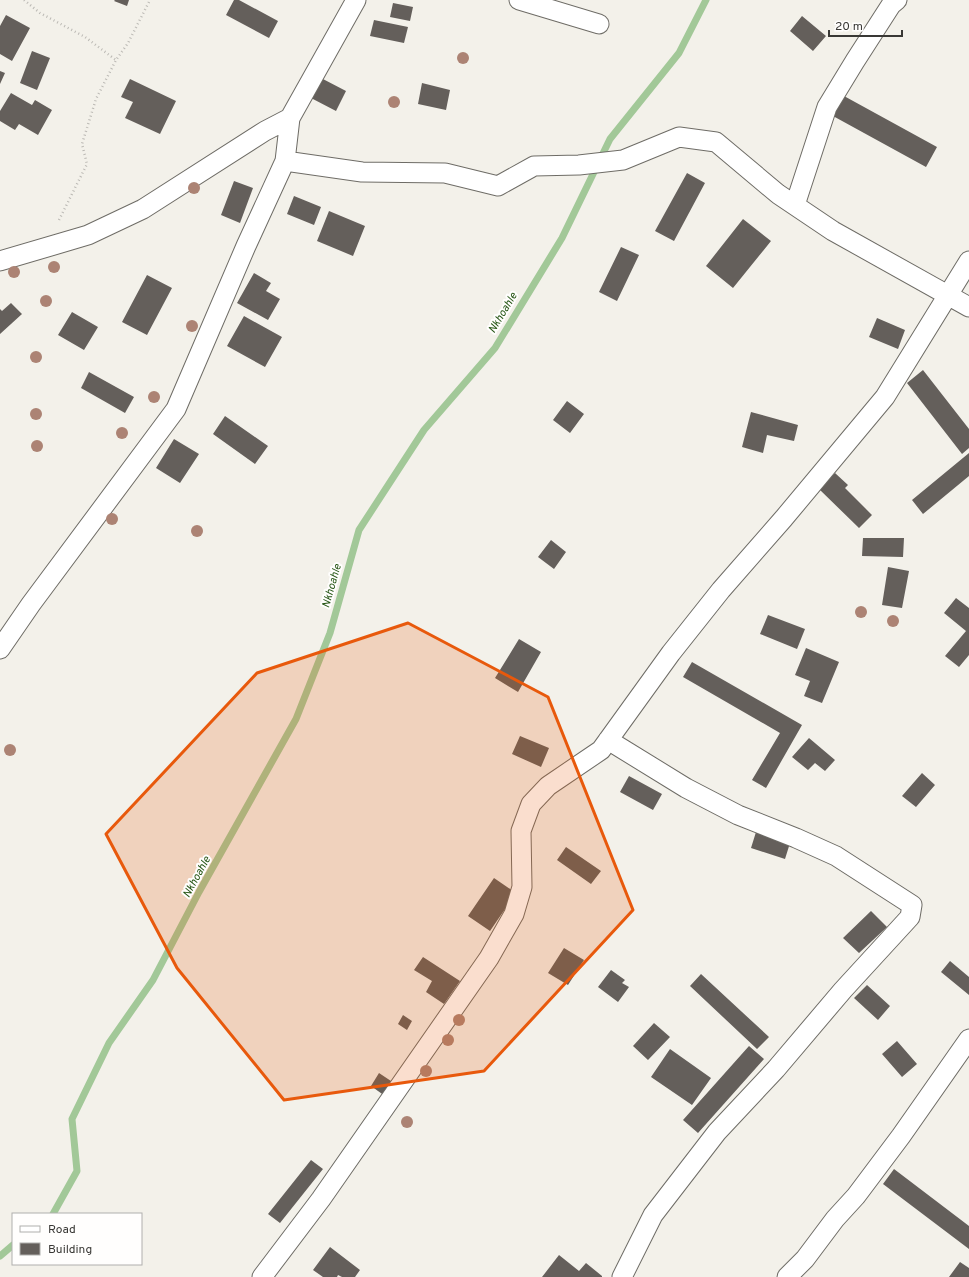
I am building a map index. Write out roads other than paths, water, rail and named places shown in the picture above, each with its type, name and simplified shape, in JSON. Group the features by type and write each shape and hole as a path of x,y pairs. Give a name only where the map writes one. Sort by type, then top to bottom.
{"street":[{"path":"0,649 31,604 176,409 246,246 285,161 290,118 356,0"},
{"path":"519,0 599,24"},
{"path":"796,205 826,108 891,5 897,0"},
{"path":"0,261 88,235 143,209 265,131 290,118"},
{"path":"285,161 362,172 445,173 498,186 534,166 579,165 623,160 679,137 716,142 778,194 834,230 969,307"},
{"path":"262,1277 322,1199 489,958 514,914 522,887 522,831 531,804 548,786 601,750 671,653 721,590 784,518 885,397 969,261"},
{"path":"608,740 686,788 738,815 836,856 912,905 910,917 843,990 776,1069 717,1132 688,1169 653,1215 622,1277"},
{"path":"787,1277 805,1259 835,1219 856,1196 901,1136 969,1039"}],"waterway":[{"name":"Nkhoahle","path":"54,1213 77,1171 72,1119 109,1043 153,980 199,892 296,719 330,633 359,530 424,430 495,348 562,238 610,139 679,53 706,0"},
{"name":"Nkhoahle","path":"0,1256 12,1246"}]}
